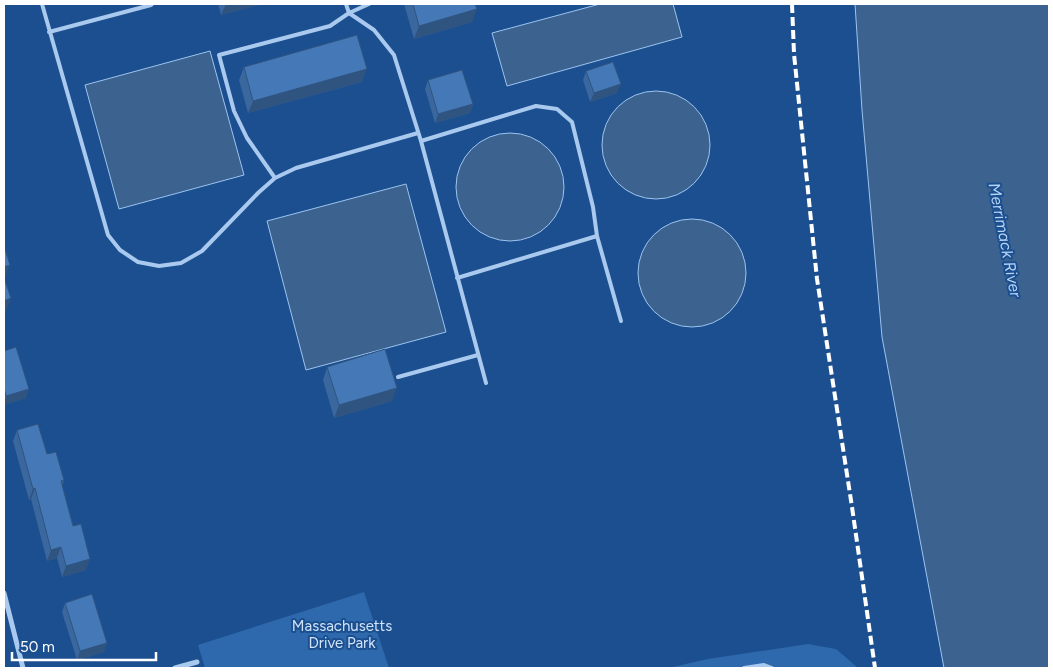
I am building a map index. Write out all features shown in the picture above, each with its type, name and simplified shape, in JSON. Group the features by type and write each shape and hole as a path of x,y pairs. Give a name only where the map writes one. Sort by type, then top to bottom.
{"street":[{"path":"4,593 24,668"},
{"path":"175,668 197,662"}],"lane":[{"path":"42,4 108,234 120,250 138,262 160,266 181,263 202,251 275,178 296,168 418,132"},
{"path":"49,32 152,4"},
{"path":"346,4 349,13 374,30 394,55 421,141 486,383"},
{"path":"275,178 247,138 234,111 219,55 330,26 349,13 369,4"},
{"path":"421,141 536,106 557,109 572,122 593,207 598,236 621,320"},
{"path":"457,278 598,236"},
{"path":"398,377 478,355"},
{"path":"744,668 764,665 772,668"}],"green space":[{"name":"Massachusetts Drive Park","path":"364,592 389,668 205,668 198,645"},
{"path":"808,644 836,649 858,668 668,668 708,659"}],"water":[{"path":"600,4 673,4 682,37 507,86 492,33"},
{"name":"Merrimack River","path":"855,4 1049,4 1049,668 944,668 882,337 862,110"},
{"path":"210,51 244,175 119,209 85,85"},
{"path":"656,91 677,95 694,107 706,124 710,145 706,166 694,183 677,195 656,199 635,195 618,183 606,166 602,145 606,124 618,107 635,95"},
{"path":"510,133 531,137 548,149 560,166 564,187 560,208 548,225 531,237 510,241 489,237 472,225 460,208 456,187 460,166 472,149 489,137"},
{"path":"406,184 446,332 306,370 267,221"},
{"path":"692,219 713,223 730,235 742,252 746,273 742,294 730,311 713,323 692,327 671,323 654,311 642,294 638,273 642,252 654,235 671,223"}],"building":[{"path":"413,4 475,4 477,9 419,26"},
{"path":"357,35 367,69 253,101 244,67"},
{"path":"613,62 621,84 594,93 586,71"},
{"path":"462,70 473,104 438,114 428,80"},
{"path":"4,246 10,265 4,267"},
{"path":"4,278 11,298 4,301"},
{"path":"16,347 29,389 6,396 4,388 4,351"},
{"path":"385,349 397,388 339,405 327,367"},
{"path":"38,424 47,454 56,452 64,480 61,481 73,526 81,524 90,559 66,566 61,547 51,550 35,488 33,489 17,430"},
{"path":"92,594 107,643 80,651 65,603"}],"railway":[{"path":"792,4 794,54 817,279 875,668"}]}
